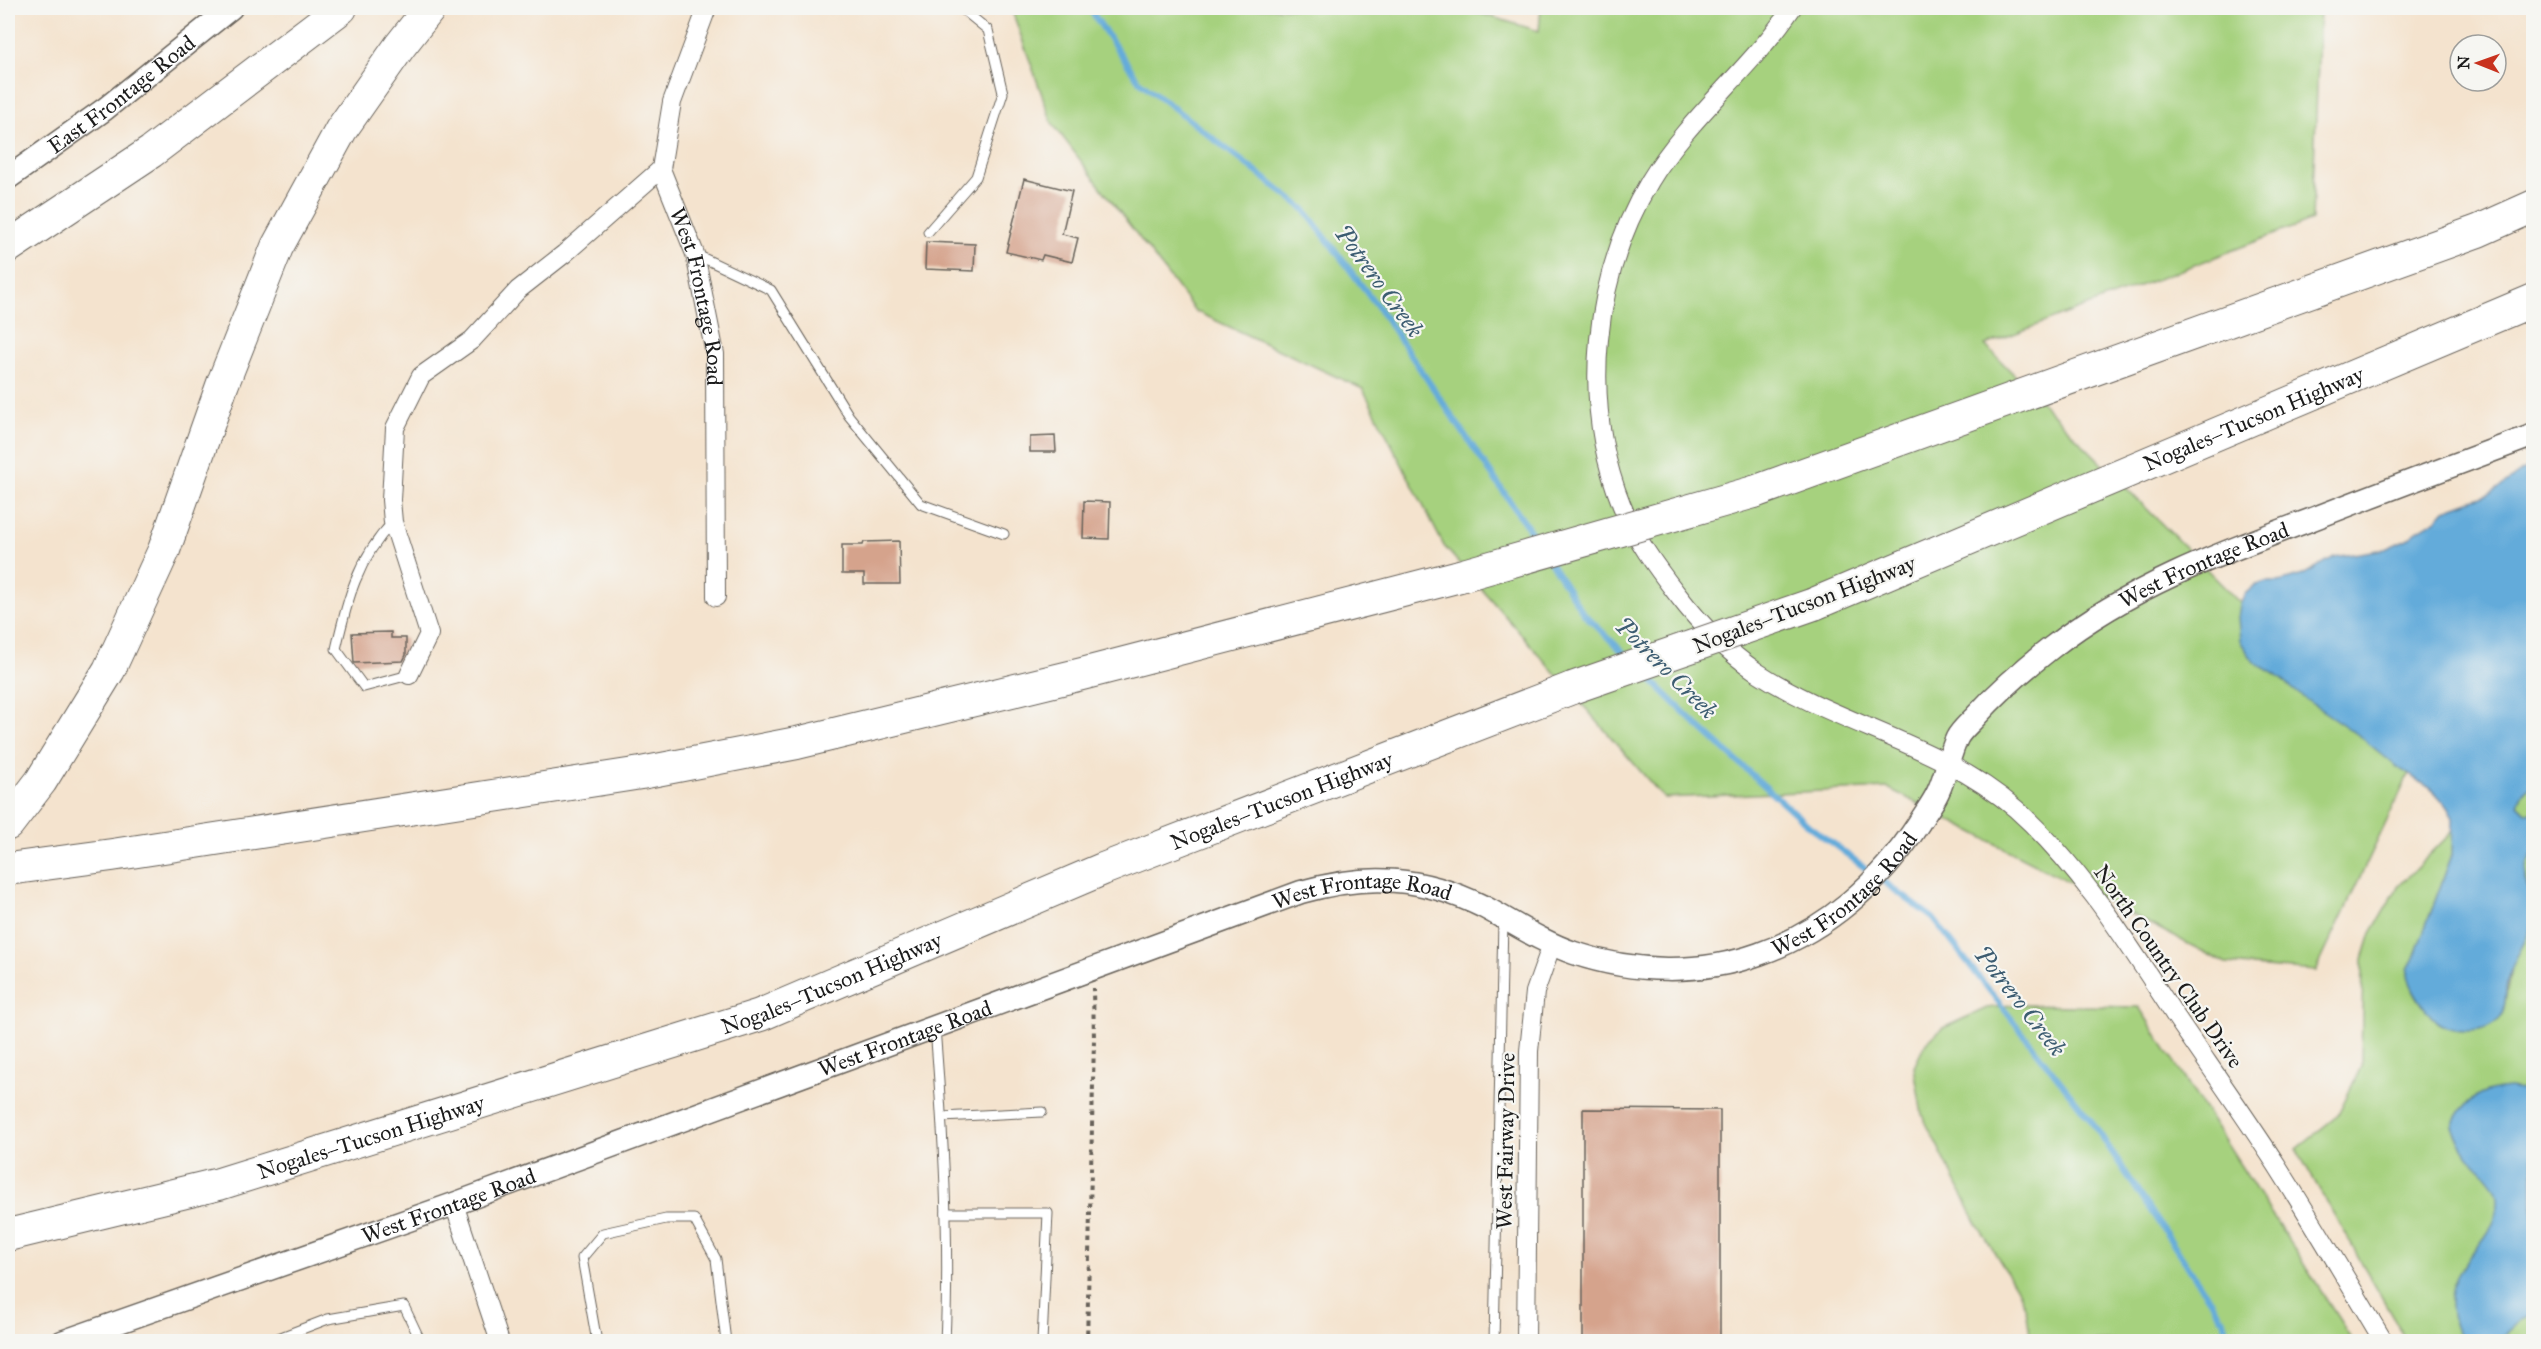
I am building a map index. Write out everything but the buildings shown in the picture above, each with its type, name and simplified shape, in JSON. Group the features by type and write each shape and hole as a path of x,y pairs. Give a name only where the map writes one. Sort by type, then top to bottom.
{"highway":[{"path":"8,247 151,152 341,8"},
{"path":"12,818 41,781 109,670 164,550 223,382 277,247 341,130 400,46 430,8"},
{"path":"8,869 112,855 630,774 796,743 1082,674 1461,576 1754,492 2478,231 2534,206"},
{"name":"Nogales–Tucson Highway","path":"8,1235 219,1184 760,1014 1103,869 1572,688 1814,604 2534,300"}],"street":[{"name":"East Frontage Road","path":"8,178 105,110 231,8"},
{"path":"409,675 429,634 393,522 391,500 395,428 421,376 472,340 518,290 564,254 661,169 672,102 707,8"},
{"name":"North Country Club Drive","path":"1792,8 1778,30 1674,146 1650,181 1627,228 1616,258 1605,298 1599,340 1598,382 1605,445 1623,506 1641,542 1662,575 1707,630 1755,671 1782,687 1949,763 2014,808 2044,837 2126,939 2276,1165 2384,1341"},
{"name":"West Frontage Road","path":"661,169 695,254 715,354 716,597"},
{"name":"West Frontage Road","path":"62,1341 74,1339 454,1204 1301,892 1354,880 1381,879 1434,886 1460,896 1552,944 1603,961 1634,967 1697,968 1759,954 1816,927 1848,904 1892,860 1913,832 1936,796 1958,735 2003,687 2054,646 2108,608 2167,576 2228,550 2534,435"},
{"name":"West Fairway Drive","path":"1526,1341 1529,1051 1535,992 1552,944"},
{"path":"454,1204 500,1341"}],"lane":[{"path":"928,232 976,177 1004,93 988,30 961,8"},
{"path":"695,254 771,290 849,416 921,504 1004,534"},
{"path":"393,522 375,541 356,576 336,649 364,687 409,675"},
{"path":"1494,1341 1503,918"},
{"path":"934,1027 942,1117 946,1213 948,1280 945,1341"},
{"path":"942,1117 1042,1112"},
{"path":"946,1213 1048,1213 1042,1341"},
{"path":"597,1341 582,1258 603,1233 666,1219 694,1219 716,1259 726,1341"},
{"path":"268,1341 328,1319 404,1306 421,1341"}],"path":[{"path":"1087,1341 1094,1040 1093,969"}],"green space":[{"path":"1011,8 1462,8 1539,31 1541,8 2320,8 2312,220 1985,345 2409,774 2316,971 2227,964 1888,788 1664,798 1444,546 1363,389 1195,311 1052,123"},
{"path":"2533,782 2533,812 2527,813 2518,804 2523,793"},
{"path":"2453,831 2452,855 2411,967 2411,984 2425,1009 2438,1023 2499,1020 2504,1009 2511,968 2533,921 2533,1341 2407,1341 2296,1149 2337,1116 2361,1067 2363,959 2371,933 2398,887"},
{"path":"2533,851 2533,907 2526,872"},
{"path":"2012,1005 2139,1007 2353,1341 2029,1341 2026,1309 2016,1287 1977,1224 1922,1115 1914,1067 1925,1044 1943,1028 1987,1008"}],"water":[{"path":"2533,463 2534,782 2523,793 2518,804 2527,813 2533,812 2535,845 2527,866 2526,884 2534,909 2534,919 2508,978 2503,1012 2500,1017 2485,1028 2453,1029 2440,1024 2430,1015 2414,991 2408,970 2452,855 2453,818 2447,807 2430,788 2397,767 2357,734 2305,699 2276,675 2254,662 2240,641 2238,617 2245,594 2254,586 2303,575 2334,557 2385,549 2407,539 2437,519 2445,510 2492,493"},
{"path":"2509,1088 2533,1092 2533,1315 2521,1320 2498,1341 2465,1341 2455,1326 2451,1296 2455,1281 2463,1267 2490,1229 2496,1215 2498,1199 2492,1181 2467,1154 2453,1126 2462,1109 2474,1098 2490,1091"}],"waterway":[{"name":"Potrero Creek","path":"1089,8 1139,81 1304,209 1378,307 1539,544"},
{"name":"Potrero Creek","path":"1549,560 1583,613 1630,659"},
{"name":"Potrero Creek","path":"1643,672 1698,726 1809,826 1872,873"},
{"name":"Potrero Creek","path":"1880,879 1933,918 2092,1122 2224,1321 2230,1342"}]}
